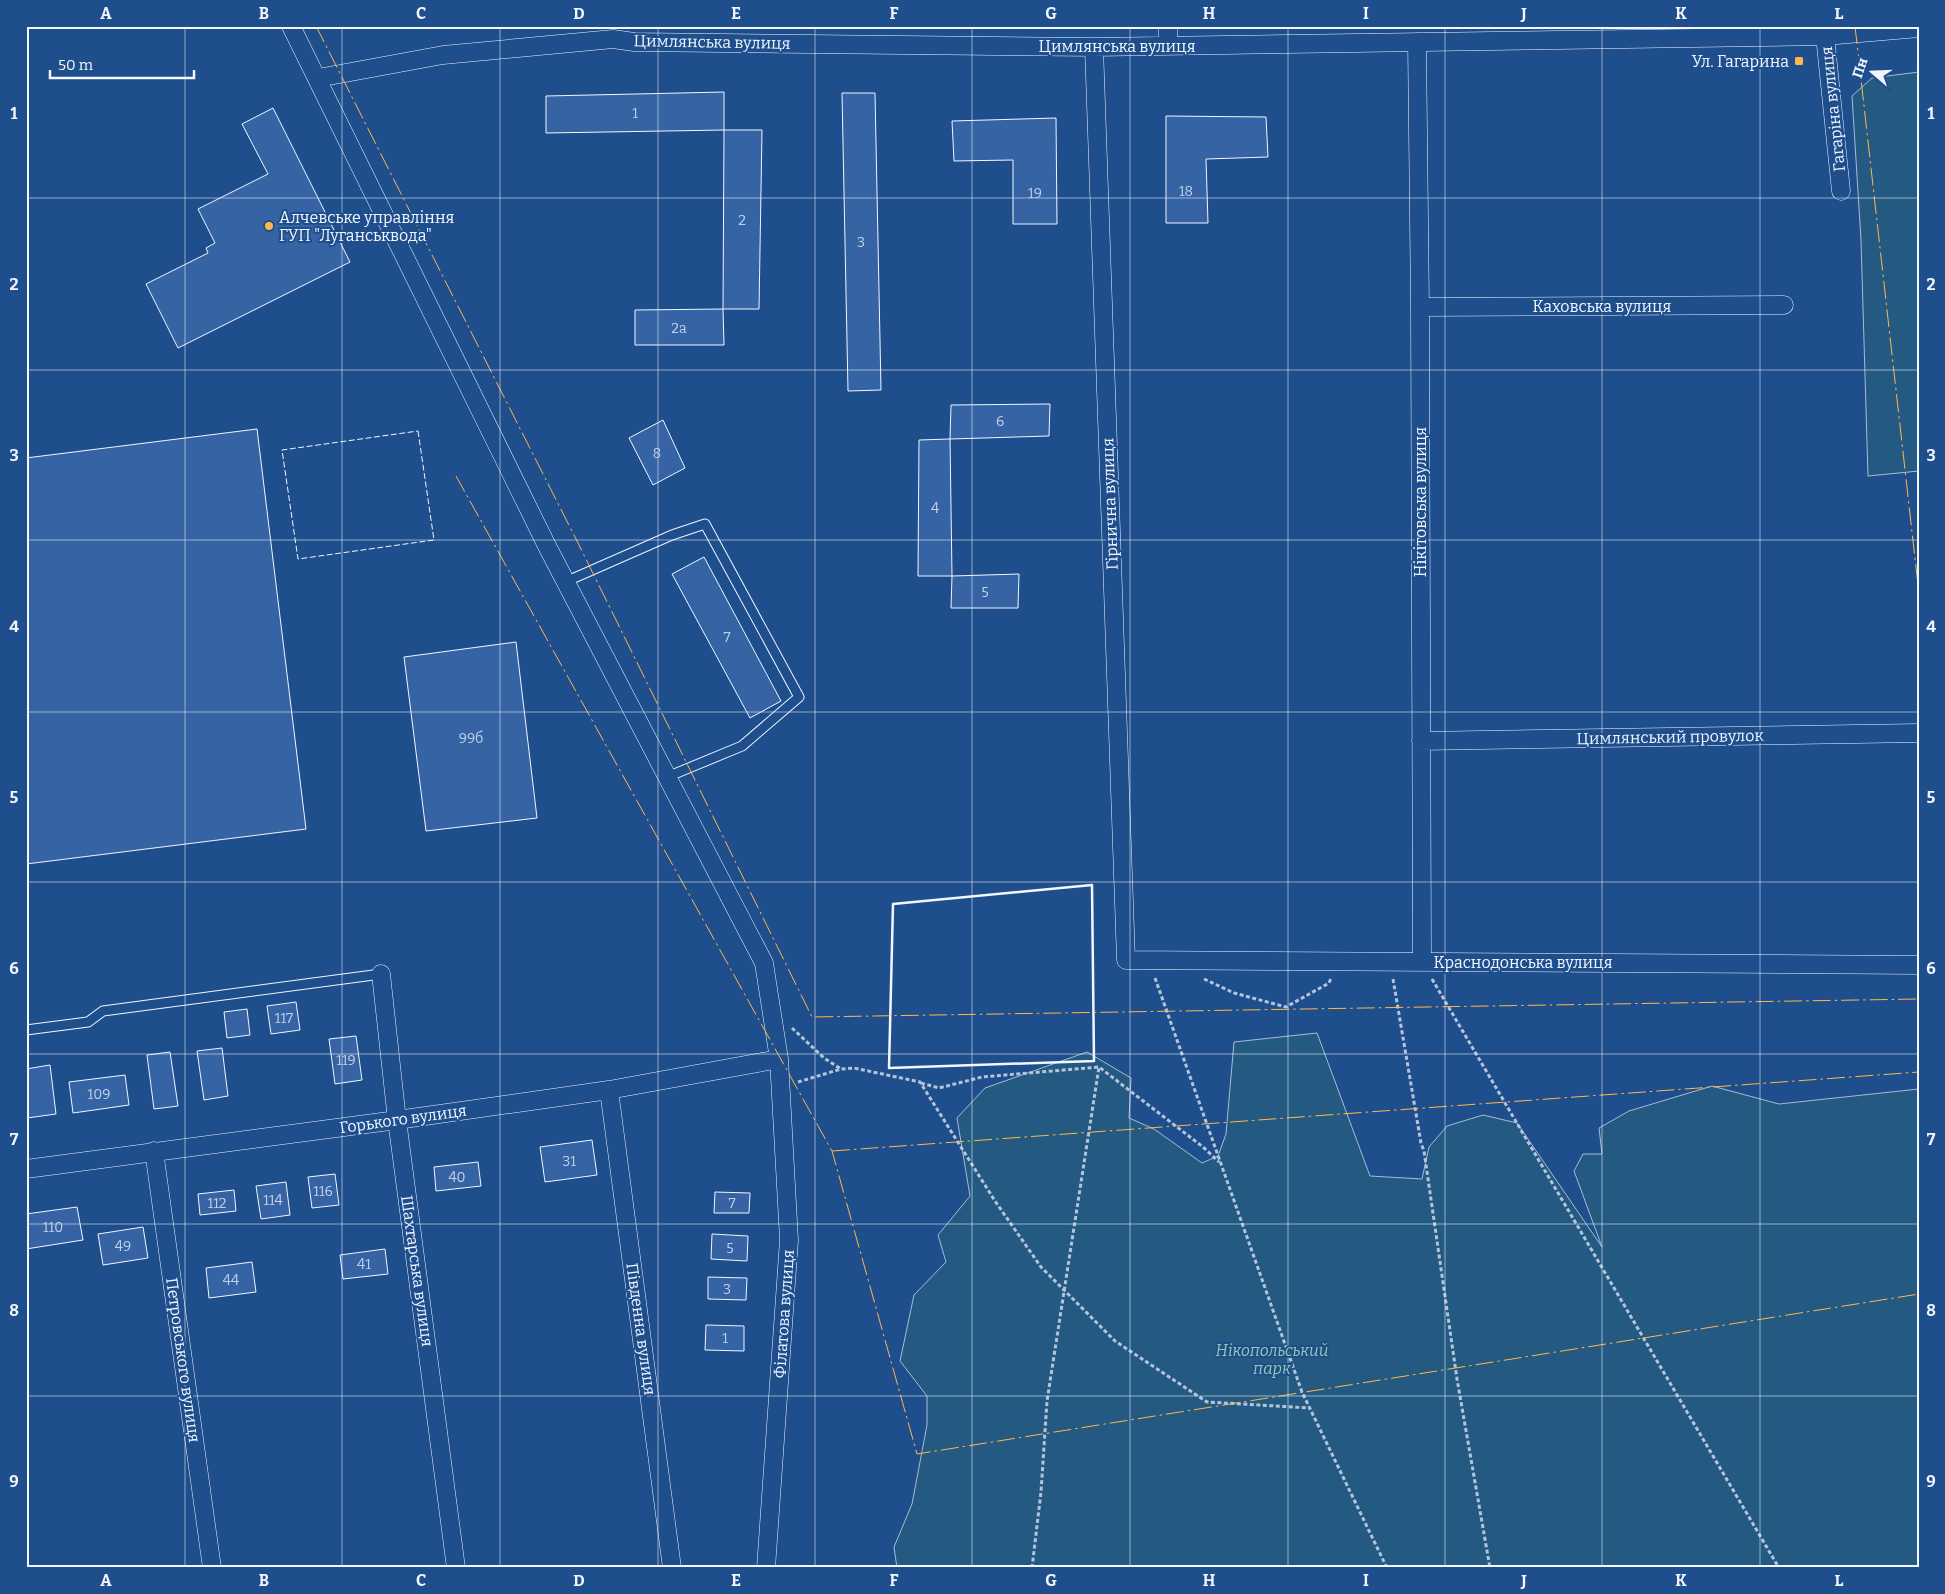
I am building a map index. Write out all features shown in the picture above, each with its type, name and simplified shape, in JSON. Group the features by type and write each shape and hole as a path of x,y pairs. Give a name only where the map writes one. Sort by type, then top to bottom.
{"street":[{"name":"Філатова вулиця","path":"291,26 565,582 764,963 779,1059 789,1240 766,1568"},
{"path":"1168,26 1168,46"},
{"name":"Цимлянська вулиця","path":"318,78 443,55 613,40 634,42 1094,47 1418,42 1919,28"},
{"name":"Гагаріна вулиця","path":"1825,31 1841,191"},
{"name":"Нікітовська вулиця","path":"1418,42 1422,961"},
{"name":"Гірнична вулиця","path":"1094,47 1126,960"},
{"name":"Каховська вулиця","path":"1420,307 1784,305"},
{"name":"Цимлянський провулок","path":"1421,741 1919,733"},
{"name":"Краснодонська вулиця","path":"1126,960 1919,965"},
{"name":"Шахтарська вулиця","path":"381,974 397,1120 456,1568"},
{"name":"Горького вулиця","path":"26,1169 609,1090 779,1059"},
{"name":"Південна вулиця","path":"609,1090 672,1568"},
{"name":"Петровського вулиця","path":"154,1151 212,1568"}],"lane":[{"path":"565,582 672,535 705,524 800,697 742,746 667,777"},
{"path":"26,1030 88,1022 103,1011 381,974"}],"path":[{"path":"1148,960 1302,1392 1386,1568"},
{"path":"1198,977 1234,993 1286,1007 1329,983 1341,961"},
{"path":"1390,961 1424,1151 1457,1379 1490,1568"},
{"path":"1422,961 1779,1568"},
{"path":"772,1013 797,1032 824,1058 841,1069"},
{"path":"781,1086 841,1069 854,1068 939,1088 982,1077 1098,1067 1203,1147 1221,1164"},
{"path":"1032,1568 1041,1492 1047,1401 1098,1067"},
{"path":"920,1082 995,1201 1041,1266 1115,1341 1207,1402 1310,1408"}],"green space":[{"path":"1919,72 1919,471 1868,476 1861,240 1852,96 1872,78"},
{"name":"Нікопольський парк","path":"1317,1033 1370,1176 1422,1179 1429,1147 1447,1126 1483,1115 1517,1123 1602,1247 1574,1171 1583,1154 1602,1154 1599,1128 1629,1111 1712,1086 1779,1104 1919,1089 1919,1568 897,1568 894,1547 912,1504 927,1425 927,1396 900,1361 914,1295 946,1262 938,1235 970,1196 957,1118 985,1088 1087,1052 1131,1078 1129,1118 1154,1129 1202,1163 1218,1156 1226,1134 1234,1042"}],"building":[{"path":"724,92 724,130 546,133 546,96"},
{"path":"842,93 875,93 881,390 848,391"},
{"name":"Алчевське управління ГУП \"Луганськвода\"","path":"273,108 350,262 178,348 146,284 208,253 206,248 215,243 198,209 268,174 242,124"},
{"path":"1166,116 1266,117 1268,157 1206,159 1208,223 1166,223"},
{"path":"1056,118 1057,224 1013,224 1013,160 954,161 952,121"},
{"path":"724,130 762,130 759,309 723,309"},
{"path":"723,309 724,345 635,345 635,310"},
{"path":"1050,404 1049,436 950,439 951,405"},
{"path":"663,420 685,468 653,485 629,438"},
{"path":"257,429 306,829 26,864 26,458"},
{"path":"950,439 952,576 918,576 919,440"},
{"path":"704,557 781,701 750,718 672,574"},
{"path":"1019,574 1018,608 951,608 952,576"},
{"path":"516,642 537,818 426,831 404,657"},
{"path":"296,1002 300,1030 271,1034 267,1006"},
{"path":"247,1009 250,1035 227,1038 224,1012"},
{"path":"356,1036 362,1080 335,1084 329,1039"},
{"path":"222,1048 228,1096 204,1100 197,1051"},
{"path":"170,1052 178,1106 154,1109 147,1055"},
{"path":"50,1065 56,1114 27,1118 26,1069"},
{"path":"125,1075 129,1105 73,1113 69,1082"},
{"path":"592,1140 597,1175 545,1182 540,1147"},
{"path":"478,1162 481,1186 436,1191 434,1167"},
{"path":"335,1174 339,1205 312,1208 308,1177"},
{"path":"286,1182 290,1215 261,1219 256,1186"},
{"path":"234,1190 236,1211 200,1215 198,1194"},
{"path":"715,1192 750,1193 749,1213 714,1213"},
{"path":"77,1207 83,1240 26,1249 26,1214"},
{"path":"143,1227 148,1258 103,1265 98,1234"},
{"path":"712,1234 748,1236 747,1261 711,1259"},
{"path":"385,1249 388,1274 343,1279 340,1255"},
{"path":"252,1262 256,1292 209,1298 206,1268"},
{"path":"708,1277 747,1278 746,1300 708,1299"},
{"path":"706,1325 744,1326 744,1351 705,1350"}],"fence":[{"path":"418,431 434,540 298,559 282,450 418,431"}],"wall":[{"path":"1092,885 1094,1061 889,1068 893,904 1092,885"}],"power":[{"path":"316,26 578,543 812,1017 1919,999"},
{"path":"1855,26 1919,594"},
{"path":"456,476 832,1151 917,1454 1919,1294"},
{"path":"832,1151 1919,1072"}],"place":[{"name":"Ул. Гагарина","path":"1799,61"},
{"name":"Алчевське управління ГУП \"Луганськвода\"","path":"269,226"}]}
